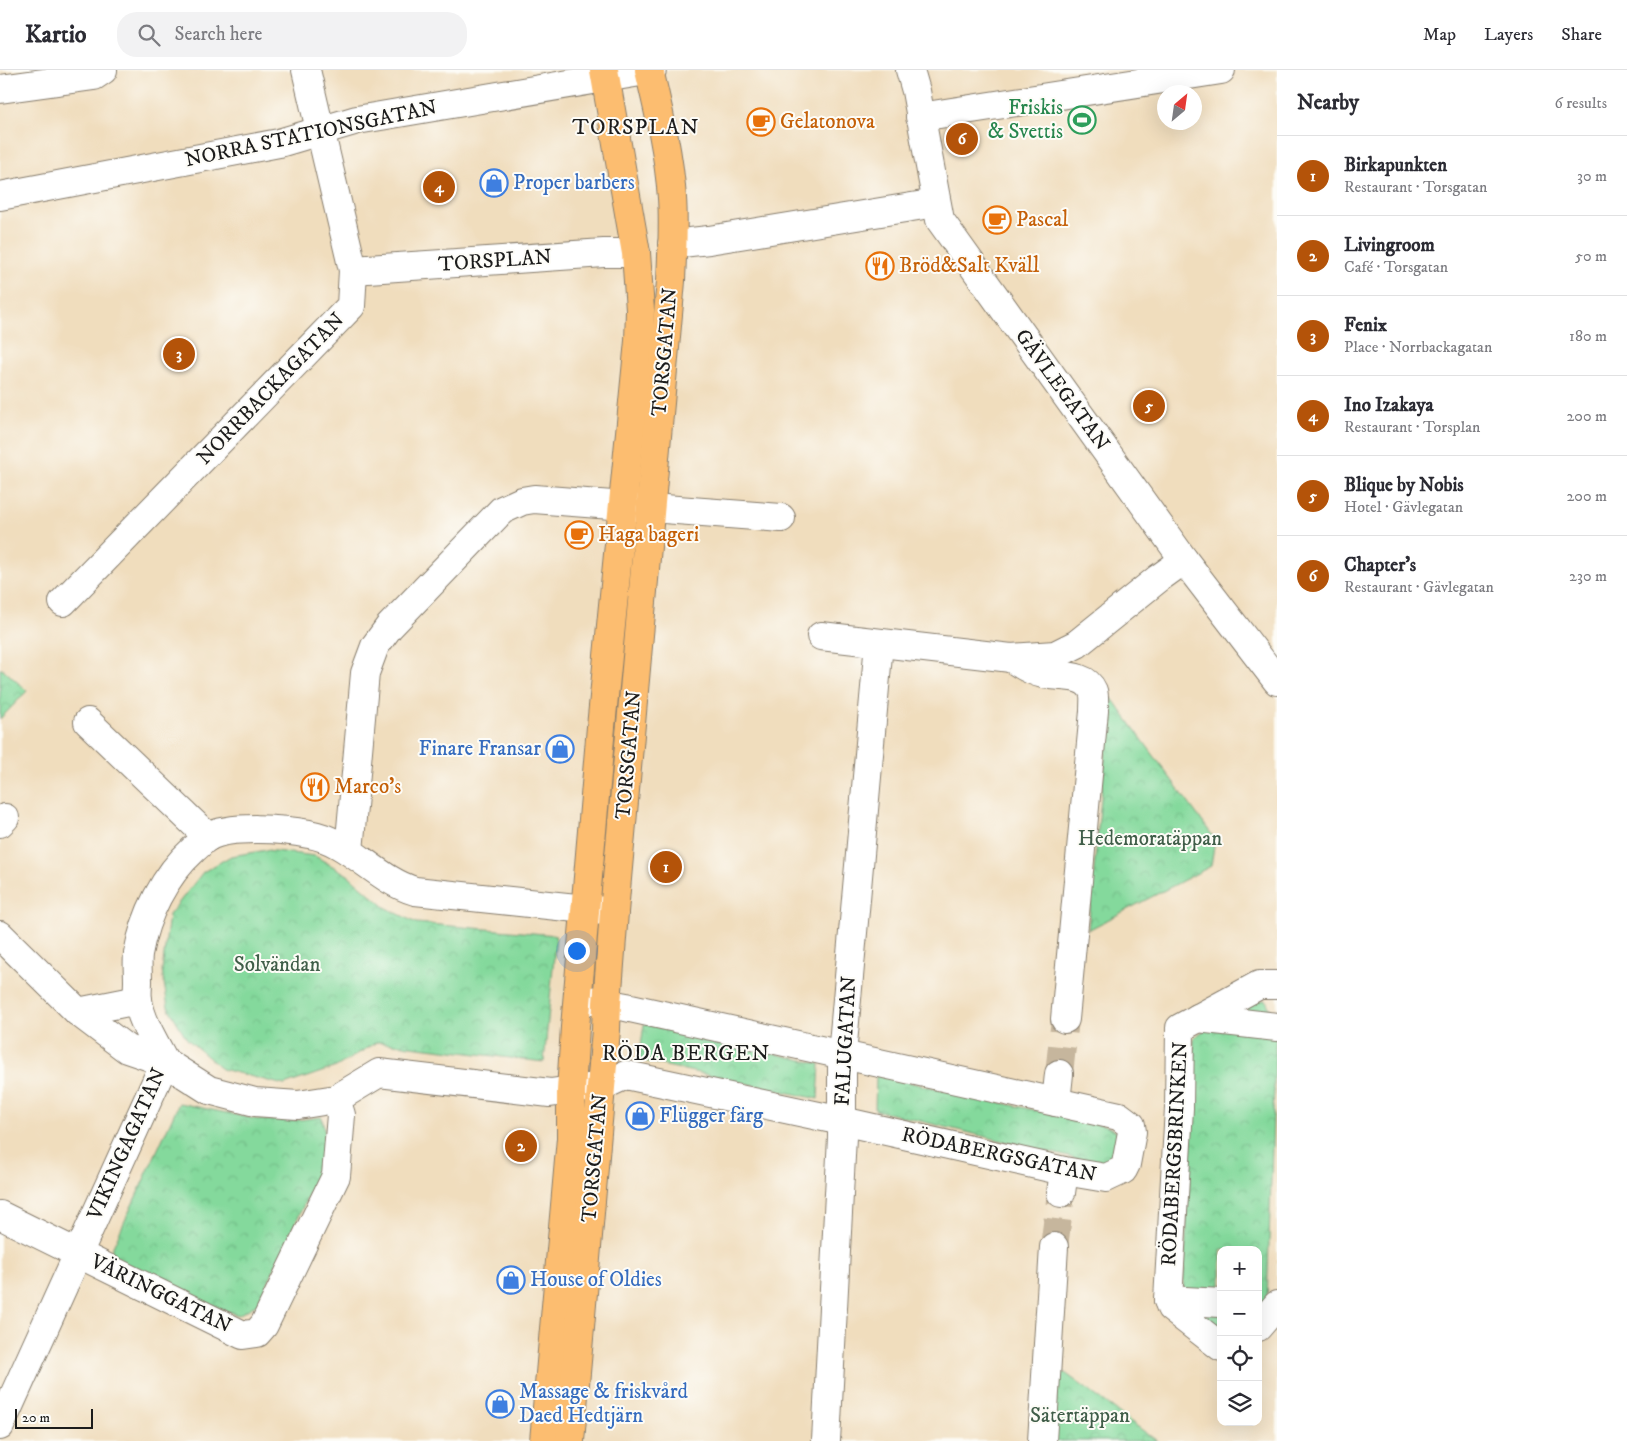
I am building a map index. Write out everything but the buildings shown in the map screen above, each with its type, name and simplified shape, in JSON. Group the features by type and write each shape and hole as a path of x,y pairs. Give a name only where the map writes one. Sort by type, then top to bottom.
{"main road":[{"name":"TORSGATAN","path":"570,1441 602,1086 614,912 671,281 672,197 650,70"},
{"name":"TORSGATAN","path":"544,1441 571,1138 571,1091 585,909 639,341 640,310 636,253 605,74"}],"street":[{"path":"0,89 94,76 103,70"},
{"name":"NORRBACKAGATAN","path":"63,602 351,306 353,270 306,70"},
{"name":"NORRA STATIONSGATAN","path":"0,196 280,144 357,120 605,74 650,70"},
{"name":"GÄVLEGATAN","path":"910,70 916,91 940,220 1184,560 1277,681"},
{"path":"920,117 1221,70"},
{"path":"672,244 709,240 936,203"},
{"name":"TORSPLAN","path":"353,270 636,253"},
{"path":"614,912 415,890 402,887 385,877 349,851 365,673 369,660 381,636 502,510 522,501 534,499 780,518"},
{"path":"821,636 1011,658 1055,655 1077,644 1158,578 1184,560"},
{"name":"FALUGATAN","path":"826,1441 842,1121 842,1055 879,643"},
{"path":"1011,658 1024,667 1043,674 1077,678 1087,683 1094,692 1065,1019"},
{"path":"88,722 208,837"},
{"name":"VIKINGAGATAN","path":"0,1426 165,1062 150,1035 138,1000 138,956 148,915 171,874 188,854 208,837 227,831 250,830 310,834 332,840 349,851"},
{"path":"0,935 78,1012 127,1049 165,1062 209,1090 255,1102 298,1105 336,1099"},
{"name":"RÖDABERGSBRINKEN","path":"1168,1300 1179,1108 1180,1028 1259,985 1277,985"},
{"name":"RÖDABERGSGATAN","path":"336,1099 379,1073 550,1094 602,1086 626,1075 842,1121 1062,1182 1106,1178 1123,1170 1126,1164 1132,1132 1131,1125 1119,1116 578,998"},
{"path":"78,1012 138,1000"},
{"name":"RÖDABERGSBRINKEN","path":"1198,1018 1277,1027"},
{"path":"1056,1102 1059,1074"},
{"name":"VÄRINGGATAN","path":"0,1215 243,1334 257,1333 264,1325 336,1176 341,1115 336,1099"},
{"path":"1042,1441 1054,1247"},
{"path":"1217,1303 1168,1300 1171,1308 1217,1344"},
{"path":"1262,1305 1277,1305"},
{"path":"1262,1322 1277,1305"}],"green space":[{"path":"0,669 3,669 27,691 0,719"},
{"name":"Hedemoratäppan","path":"1111,697 1215,839 1211,866 1088,930"},
{"name":"Solvändan","path":"267,850 315,856 348,875 385,907 416,923 556,935 544,1062 377,1042 336,1067 284,1085 222,1069 187,1039 168,1007 162,971 169,915 203,872 231,856"},
{"path":"1266,1000 1276,1024 1267,1304 1262,1310 1262,1246 1217,1246 1217,1331 1198,1315 1183,1290 1193,1109 1194,1037 1251,1001"},
{"path":"644,1024 820,1064 818,1099 639,1060"},
{"path":"876,1075 1107,1126 1120,1134 1116,1161 1098,1164 875,1110"},
{"path":"179,1103 260,1120 290,1121 322,1117 326,1140 325,1159 258,1304 238,1315 208,1304 116,1261 111,1251"},
{"name":"Sätertäppan","path":"1057,1367 1157,1441 1054,1441"}],"tunnel":[{"path":"1059,1074 1065,1019"},
{"path":"1054,1247 1061,1193"}],"place":[{"name":"Friskis & Svettis","path":"1082,120"},
{"name":"Gelatonova","path":"761,122"},
{"name":"Chapter's","path":"962,139"},
{"name":"Proper barbers","path":"494,183"},
{"name":"Ino Izakaya","path":"439,187"},
{"name":"Pascal","path":"997,220"},
{"name":"Bröd&Salt Kväll","path":"880,266"},
{"name":"Fenix","path":"179,354"},
{"name":"Blique by Nobis","path":"1149,406"},
{"name":"Haga bageri","path":"579,535"},
{"name":"Finare Fransar","path":"560,749"},
{"name":"Marco's","path":"315,787"},
{"name":"Birkapunkten","path":"666,867"},
{"name":"Flügger färg","path":"640,1116"},
{"name":"Livingroom","path":"521,1146"},
{"name":"House of Oldies","path":"511,1280"},
{"name":"Massage & friskvård Daed Hedtjärn","path":"500,1404"}],"district":[{"name":"TORSPLAN","path":"636,127"},
{"name":"RÖDA BERGEN","path":"686,1053"}]}
